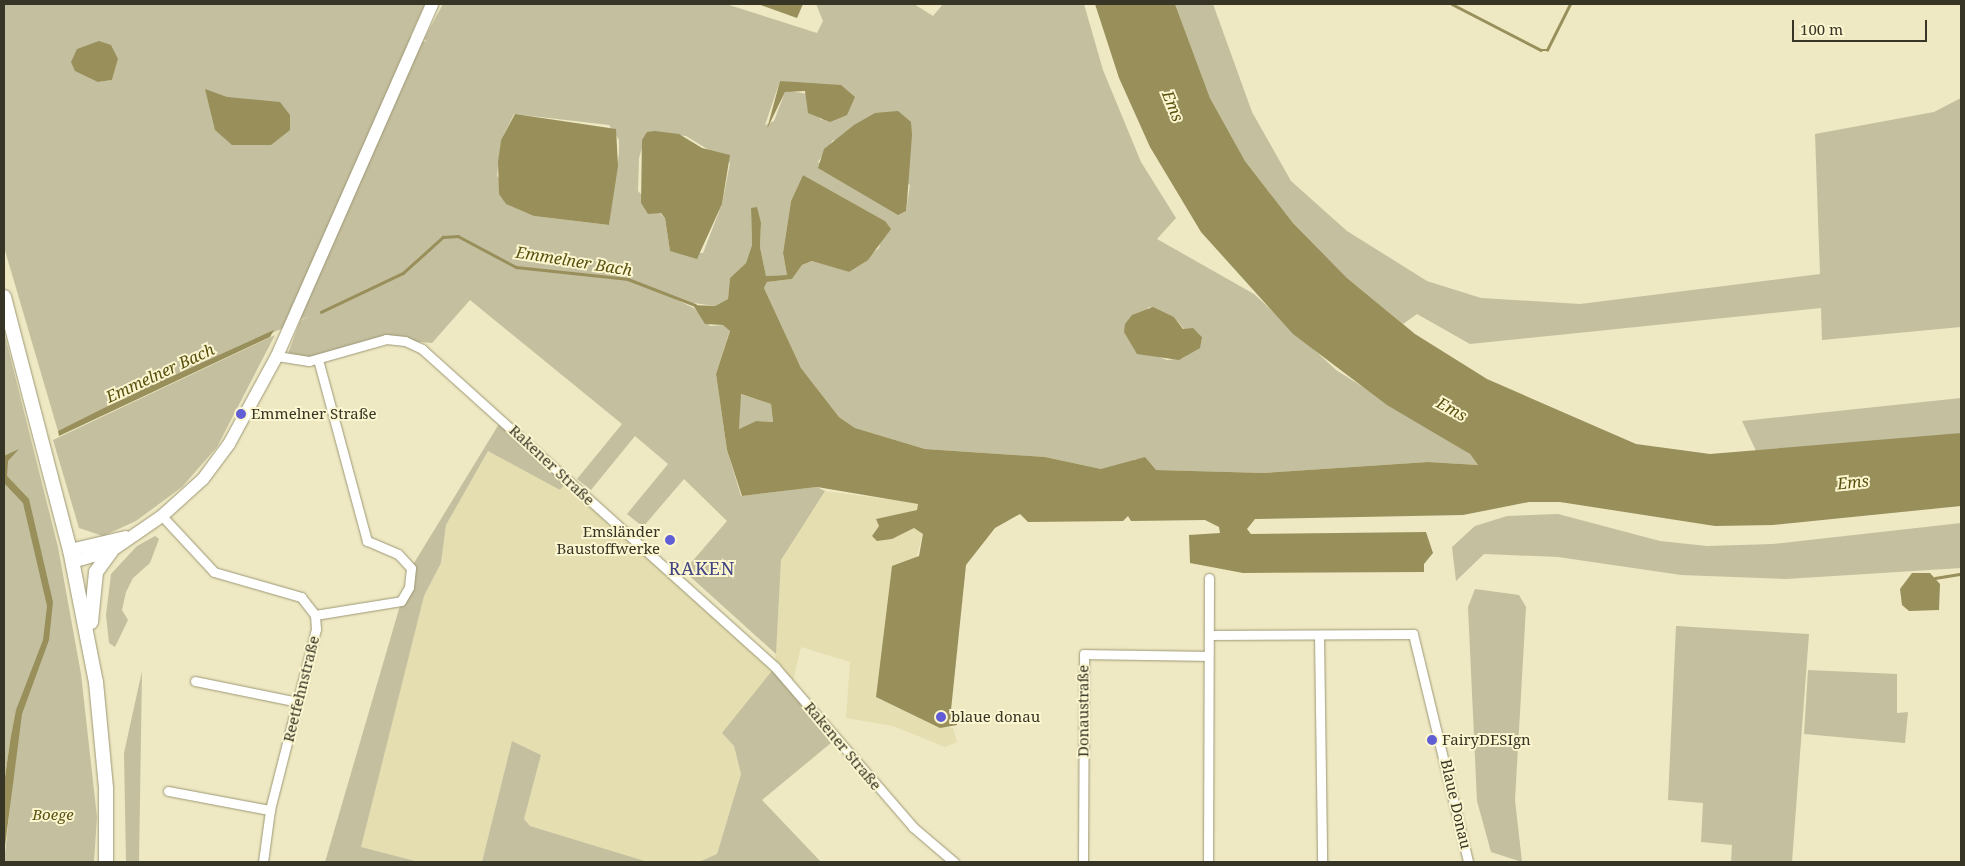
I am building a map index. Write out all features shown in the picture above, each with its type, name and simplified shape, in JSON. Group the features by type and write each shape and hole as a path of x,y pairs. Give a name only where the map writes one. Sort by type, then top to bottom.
{"main road":[{"path":"4,297 71,556 94,668"},
{"path":"106,862 106,788 94,668 91,589 96,572 112,552"}],"street":[{"path":"71,556 112,552 162,516 215,464 277,356 432,4"},
{"name":"Rakener Straße","path":"277,356 301,361 318,359 386,339 406,341 422,349 775,667 913,827 954,862"},
{"path":"315,615 401,600 409,587 411,568 398,554 367,541 318,359"},
{"name":"Reetfehnstraße","path":"162,516 214,572 302,597 315,615 316,629 270,810 263,862"},
{"path":"71,556 136,534"},
{"path":"1208,862 1209,578"},
{"name":"Blaue Donau","path":"1209,635 1414,634 1468,862"},
{"path":"1319,635 1322,862"},
{"name":"Donaustraße","path":"1083,862 1084,654 1208,656"},
{"path":"195,681 298,702"},
{"path":"168,791 270,810"}],"shaded area":[{"path":"488,450 560,490 568,481 775,667 781,560 824,491 918,503 917,510 877,519 879,526 872,536 877,541 892,539 914,528 923,534 876,697 934,725 953,728 957,742 945,747 893,726 846,718 850,662 801,647 792,685 734,746 741,774 717,854 699,862 648,862 530,826 524,819 541,755 512,741 482,862 419,862 360,847 424,596 441,563 446,525"}],"green space":[{"path":"4,4 425,4 410,37 427,42 424,39 443,4 726,4 817,33 823,21 816,4 914,4 933,16 943,4 1084,4 1103,70 1141,162 1176,218 1157,239 1254,294 1336,370 1470,454 1478,465 1428,462 1264,473 1156,470 1136,459 1118,468 1101,469 1045,457 925,449 855,428 839,417 801,368 764,288 767,282 792,279 802,265 813,261 849,272 879,248 885,221 803,175 791,201 783,253 787,275 766,276 760,247 761,223 751,208 752,245 746,263 730,278 728,299 715,306 679,301 694,308 710,326 723,325 730,330 716,374 727,450 741,496 817,487 825,491 781,560 776,654 684,571 727,521 684,479 643,527 627,514 668,464 635,436 591,490 577,479 622,424 470,300 432,343 386,339 318,359 286,359 300,321 309,316 58,431 4,247","holes":["118,59 112,80 98,82 92,77","780,81 803,84 823,121 807,107 808,94 790,91 785,92 774,121 765,125","514,114 609,125 619,140 619,153 609,225 534,216 497,176 501,140","647,132 686,136 730,163 722,204 703,253 670,251 665,218 638,191 639,158","833,140 910,185 906,211 818,162","1149,307 1174,317 1184,329 1197,332 1202,337 1196,348 1183,358 1167,360 1135,348 1131,340"]},
{"path":"1175,4 1213,4 1252,112 1291,181 1347,231 1427,281 1481,298 1580,304 1820,274 1815,134 1934,112 1961,98 1961,327 1822,340 1821,308 1470,344 1417,314 1403,324 1347,278 1293,223 1245,161 1210,98"},
{"name":"Boege","path":"4,332 58,547 81,674 97,817 94,862 4,862 18,735 10,742 4,784"},
{"path":"275,335 217,447 182,487 136,521 103,536 79,528 53,440"},
{"path":"740,394 771,404 773,422 756,421 739,429"},
{"path":"1961,398 1961,433 1885,443 1757,453 1742,421"},
{"path":"502,419 568,481 560,490 488,451 446,525 441,563 424,596 361,847 419,862 325,862 411,568"},
{"path":"1558,514 1660,541 1707,546 1773,544 1961,523 1961,568 1786,579 1681,575 1558,557 1484,554 1456,581 1452,547 1475,526 1507,516"},
{"path":"155,536 159,539 150,563 133,578 126,592 122,610 128,620 115,647 109,643 106,615 111,574 137,546"},
{"path":"1475,589 1519,595 1526,607 1515,800 1522,862 1491,852 1477,801 1468,607"},
{"path":"1676,626 1809,634 1792,862 1731,862 1732,845 1701,842 1703,803 1668,800"},
{"path":"775,667 837,738 762,800 821,862 699,862 717,854 741,774 734,746 722,733"},
{"path":"1808,670 1897,674 1897,713 1908,712 1905,743 1804,734"},
{"path":"142,671 139,862 126,862 124,753"},
{"path":"512,741 541,755 524,819 530,826 648,862 482,862"}],"water":[{"path":"758,4 803,4 797,18"},
{"name":"Ems","path":"1095,4 1175,4 1210,98 1245,161 1293,223 1347,278 1415,334 1487,379 1636,444 1710,454 1961,433 1961,506 1773,525 1715,526 1560,502 1529,502 1463,515 1255,519 1247,529 1251,534 1426,532 1433,553 1424,564 1424,572 1243,573 1190,563 1189,535 1220,533 1219,527 1205,520 1131,521 1128,516 1123,521 1028,522 1020,514 995,528 966,565 951,710 957,714 957,725 940,728 876,697 892,566 919,556 923,534 914,528 892,539 877,541 872,536 879,526 876,519 917,510 918,504 817,487 742,496 727,450 716,374 730,331 723,325 705,324 693,305 715,306 728,299 730,278 746,263 752,245 751,208 757,207 761,223 760,247 766,276 787,275 783,253 791,201 803,175 885,221 891,229 868,260 849,272 812,261 802,265 792,279 767,282 764,288 801,368 839,417 855,428 925,449 1045,457 1101,469 1145,457 1156,470 1264,473 1428,462 1478,465 1470,454 1387,405 1293,334 1201,232 1150,147 1119,78","holes":["741,394 771,404 773,422 756,421 739,429"]},
{"path":"99,41 111,45 118,59 112,80 98,82 75,71 71,62 77,49"},
{"path":"780,81 841,85 855,97 847,115 830,122 808,113 805,91 785,92 767,129"},
{"path":"205,89 227,97 280,102 290,115 290,130 271,145 232,145 215,130"},
{"path":"898,111 911,122 912,135 906,211 898,215 818,168 824,149 854,125 875,113"},
{"path":"515,114 616,129 618,166 609,225 534,216 506,204 499,194 498,162 501,140"},
{"path":"647,132 679,134 702,148 730,155 722,204 697,259 670,251 665,218 661,213 648,214 641,203 642,140"},
{"path":"1153,307 1174,317 1183,329 1193,328 1202,337 1200,348 1179,360 1137,354 1124,332 1125,324 1132,315"},
{"path":"274,330 270,337 59,436 58,431 122,399"},
{"path":"19,449 8,461 7,476 29,499 53,602 49,640 22,714 4,854 4,784 10,742 16,710 43,640 47,606 23,503 4,483 4,456"},
{"path":"1912,573 1930,573 1940,584 1939,610 1909,611 1902,605 1900,589"}],"waterway":[{"path":"1452,4 1541,50 1547,50 1570,4"},
{"name":"Emmelner Bach","path":"321,312 403,273 443,237 458,236 516,267 628,279 695,305"},
{"path":"1935,578 1961,574"}],"place":[{"name":"Emmelner Straße","path":"241,414"},
{"name":"Emsländer Baustoffwerke","path":"670,540"},
{"name":"blaue donau","path":"941,717"},
{"name":"FairyDESIgn","path":"1432,740"}],"district":[{"name":"RAKEN","path":"702,568"}]}
